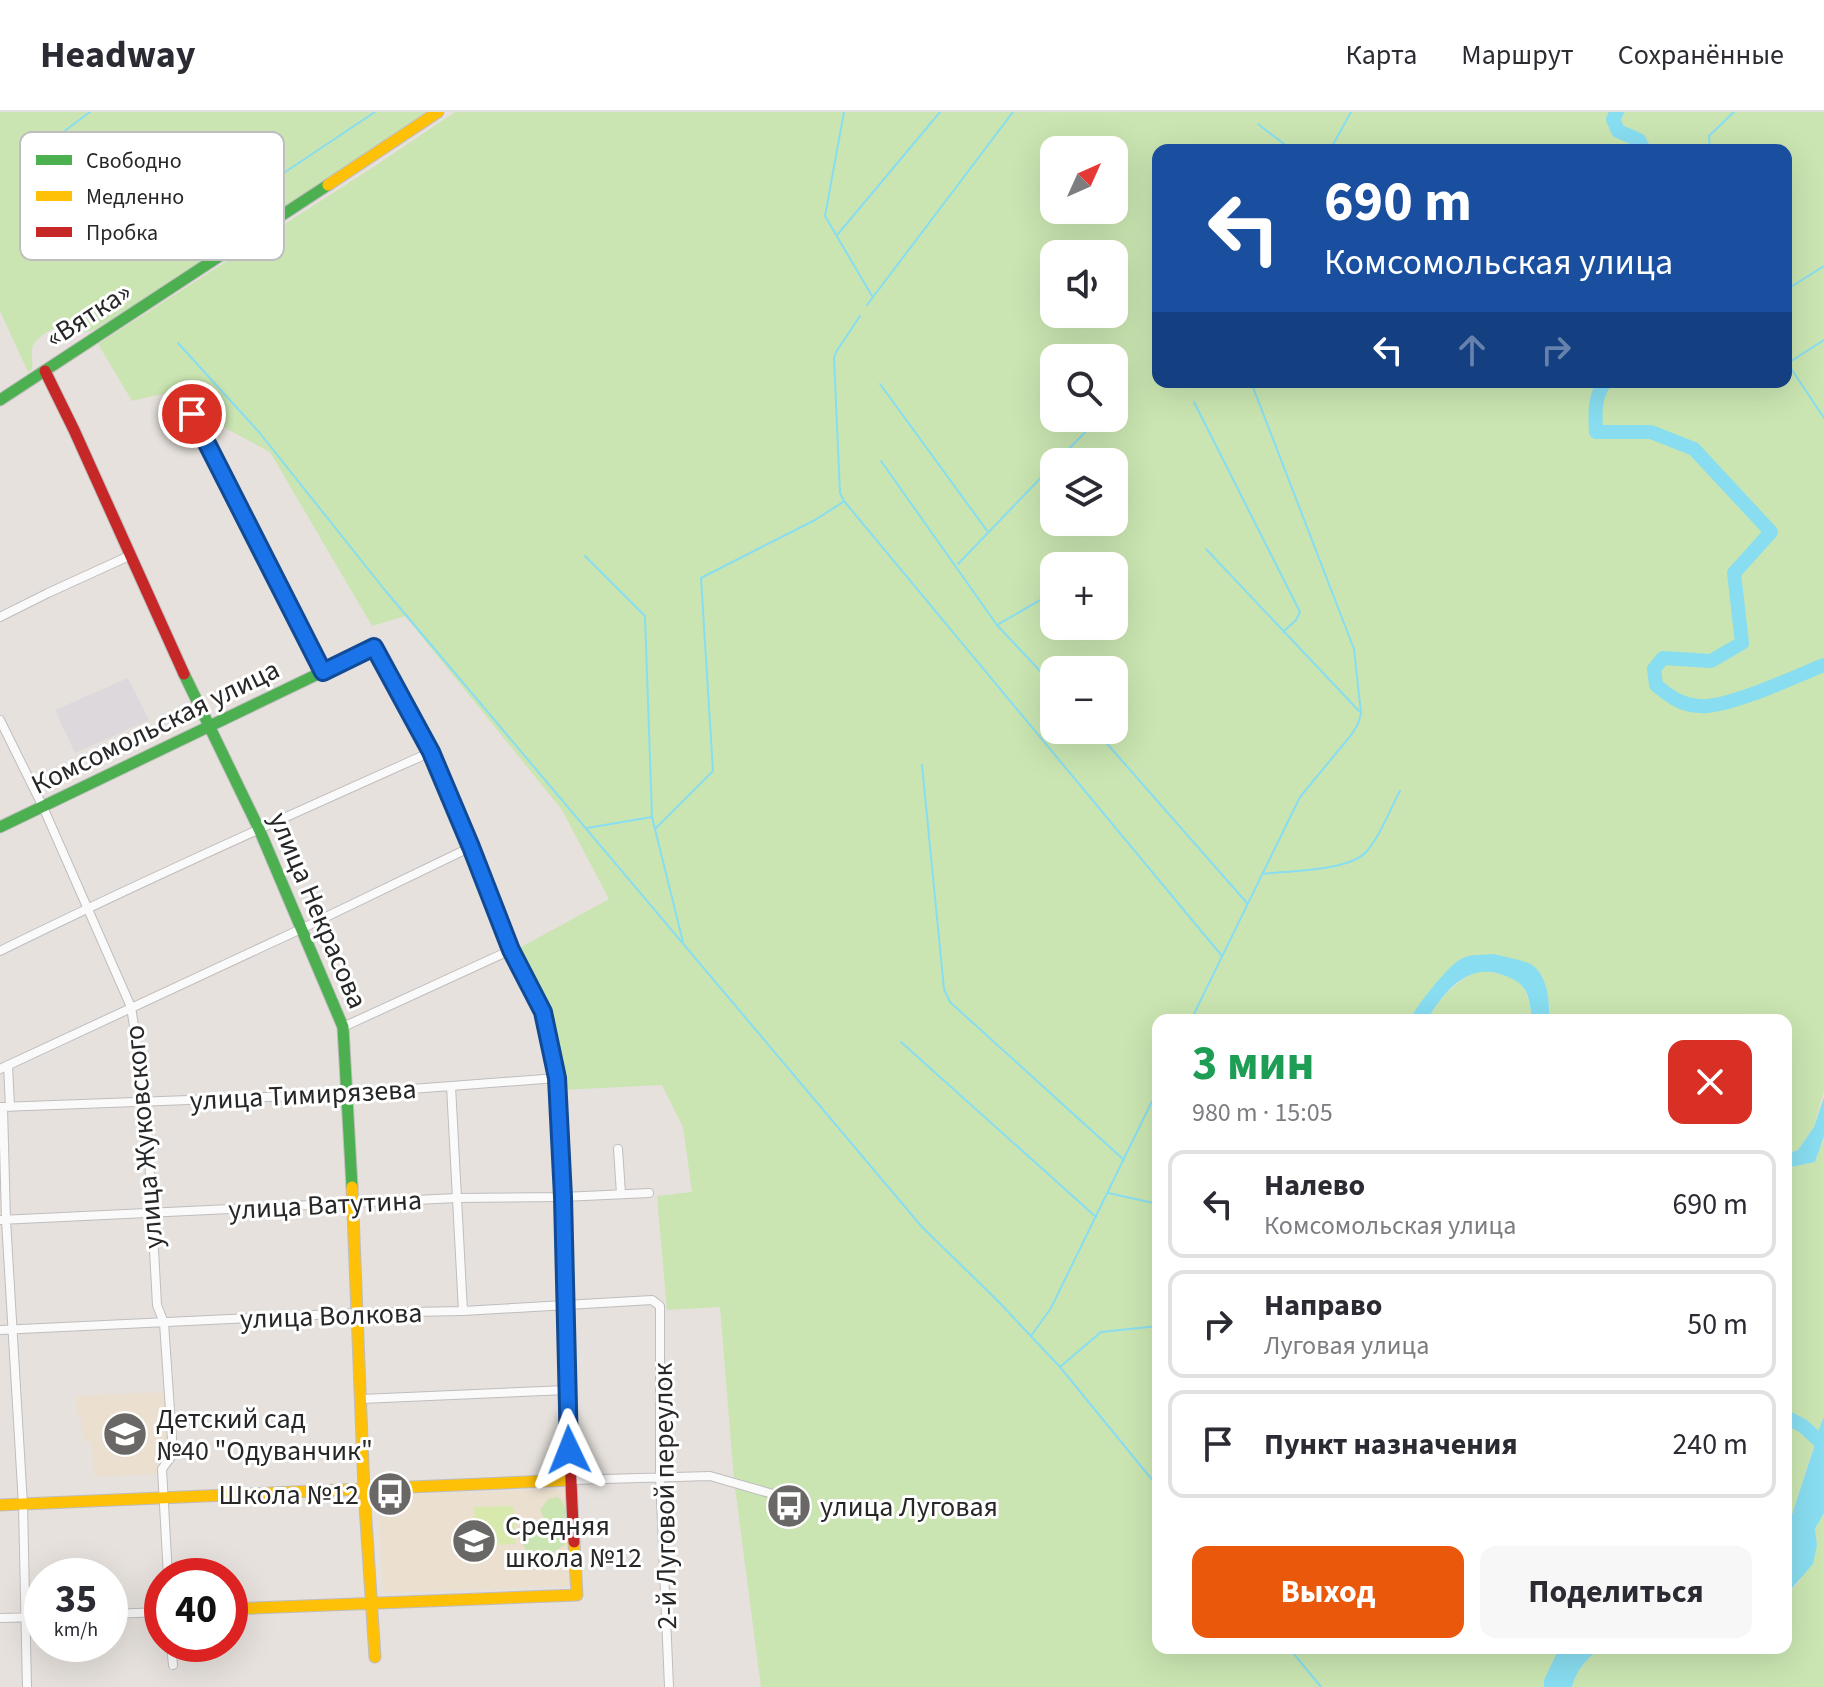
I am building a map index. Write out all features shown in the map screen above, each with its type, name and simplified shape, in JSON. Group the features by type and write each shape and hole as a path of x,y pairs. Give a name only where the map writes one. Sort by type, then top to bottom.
{"street":[{"name":"«Вятка»","path":"284,214 438,112"},
{"name":"«Вятка»","path":"0,400 214,260"},
{"name":"улица Некрасова","path":"45,371 209,728 259,829 343,1027 364,1490 375,1657"},
{"path":"192,414 323,672"},
{"path":"0,617 129,556"},
{"name":"Комсомольская улица","path":"0,827 374,647 431,752"},
{"name":"улица Жуковского","path":"0,720 43,807 131,1007 146,1102 157,1305 164,1323 173,1454 162,1469 167,1558"},
{"path":"0,951 431,752 511,950 543,1012 557,1078 570,1480 577,1595 248,1608"},
{"path":"24,1561 14,1330 3,1220 4,1067 471,847"},
{"path":"343,1027 511,950"},
{"name":"улица Тимирязева","path":"5,1107 346,1094 557,1078"},
{"path":"451,1086 463,1311"},
{"path":"618,1149 621,1194"},
{"name":"улица Ватутина","path":"3,1220 353,1202 649,1193"},
{"name":"улица Волкова","path":"0,1330 652,1300 660,1306"},
{"name":"2-й Луговой переулок","path":"660,1306 660,1476 669,1687"},
{"path":"361,1399 567,1390"},
{"path":"0,1505 660,1476 718,1477 790,1499"},
{"path":"0,1618 24,1617"},
{"path":"26,1662 27,1687"}],"shaded area":[{"path":"128,678 149,720 75,753 55,710"},
{"name":"Детский сад №40 \"Одуванчик\"","path":"164,1392 167,1456 160,1457 161,1474 94,1477 92,1441 83,1441 82,1418 77,1417 76,1396"},
{"name":"Средняя школа №12","path":"565,1489 570,1586 383,1593 378,1496"}],"green space":[{"path":"0,112 427,112 284,209 284,132 20,132 20,260 204,260 96,329 81,332 64,326 45,333 34,345 32,369 28,372 0,311"},
{"path":"455,112 1824,112 1824,1091 1814,1127 1798,1150 1792,1152 1792,1014 1549,1014 1544,981 1462,958 1419,1014 1152,1014 1152,1654 1556,1654 1544,1680 1544,1687 761,1687 734,1480 720,1307 667,1310 657,1196 692,1192 683,1127 662,1085 561,1090 546,1010 514,951 609,899 562,810 405,616 372,626 270,452 162,394 132,401 98,344 229,260 284,260 284,224"},
{"path":"1478,970 1511,978 1523,988 1531,1014 1431,1014 1462,980"},
{"path":"1824,1136 1824,1415 1792,1514 1792,1167 1815,1162"},
{"path":"558,1497 567,1513 565,1545 553,1552 528,1553 519,1538 526,1528 543,1522 540,1510 548,1499"},
{"path":"514,1506 515,1544 475,1546 474,1507"},
{"path":"1824,1513 1824,1687 1572,1687 1576,1675 1593,1654 1792,1654 1792,1589 1799,1582 1817,1545 1815,1529"}],"water":[{"path":"1494,954 1532,965 1542,976 1547,990 1549,1014 1531,1014 1529,998 1519,983 1493,972 1480,972 1459,981 1431,1014 1414,1014 1450,968 1470,956"},
{"path":"1824,1097 1824,1136 1815,1162 1792,1167 1792,1152 1798,1150 1814,1127"},
{"path":"1792,1416 1818,1432 1824,1416 1824,1513 1815,1529 1817,1545 1813,1564 1792,1588 1792,1515 1815,1444 1803,1426 1792,1420"},
{"path":"1556,1654 1593,1654 1576,1675 1572,1687 1544,1687 1544,1680"}],"waterway":[{"path":"63,132 90,112"},
{"path":"284,173 375,112"},
{"path":"844,112 825,216 872,296"},
{"path":"838,234 940,112"},
{"path":"867,305 1013,112"},
{"path":"1333,144 1351,112"},
{"path":"1617,112 1613,119 1618,131 1639,140 1641,144"},
{"path":"1710,144 1709,136 1734,112"},
{"path":"1258,124 1284,144"},
{"path":"1792,286 1824,266"},
{"path":"860,316 834,358 840,493 844,501 1222,956"},
{"path":"1792,360 1824,340"},
{"path":"178,343 259,432 384,589 922,1227 1060,1367 1152,1480"},
{"path":"1792,370 1824,418"},
{"path":"880,384 988,532"},
{"path":"1194,1014 1300,797 1352,734 1361,713 1354,649 1253,388"},
{"path":"1601,388 1597,400 1596,432 1651,432 1694,449 1771,532 1734,573 1742,643 1711,661 1663,658 1654,669 1656,685 1681,702 1711,706 1780,684 1824,665"},
{"path":"1194,402 1300,612 1283,632"},
{"path":"1070,448 1085,432"},
{"path":"881,461 997,625 1040,671"},
{"path":"958,564 1040,479"},
{"path":"655,829 713,771 701,578 815,520 843,502"},
{"path":"1206,549 1359,711"},
{"path":"585,556 645,616 652,817 683,942"},
{"path":"997,625 1040,600"},
{"path":"1107,744 1247,903"},
{"path":"922,765 944,989 950,1002 1124,1160"},
{"path":"1262,874 1332,867 1358,858 1376,838 1400,791"},
{"path":"587,828 652,817"},
{"path":"901,1042 1096,1217"},
{"path":"1031,1336 1051,1308 1152,1101"},
{"path":"1108,1193 1152,1203"},
{"path":"1060,1367 1101,1332 1152,1327"},
{"path":"1792,1420 1824,1445"},
{"path":"1294,1654 1321,1687"}],"traffic: fast":[{"path":"284,214 328,185"},
{"path":"0,400 214,260"},
{"path":"0,827 374,647 431,753"},
{"path":"184,674 259,829 343,1027 352,1187"}],"traffic: slow":[{"path":"328,185 438,112"},
{"path":"431,753 511,950 543,1012 551,1048"},
{"path":"352,1187 364,1490 375,1657"},
{"path":"0,1505 570,1480"},
{"path":"248,1608 577,1595 574,1542"}],"traffic: jam":[{"path":"45,371 184,674"},
{"path":"551,1048 562,1145 574,1542"}],"place":[{"name":"Детский сад №40 \"Одуванчик\"","path":"125,1434"},
{"name":"Школа №12","path":"390,1494"},
{"name":"улица Луговая","path":"789,1506"},
{"name":"Средняя школа №12","path":"474,1541"}],"route":[{"path":"192,414 323,672 374,647 431,752 511,950 543,1012 557,1078 569,1450"}]}
